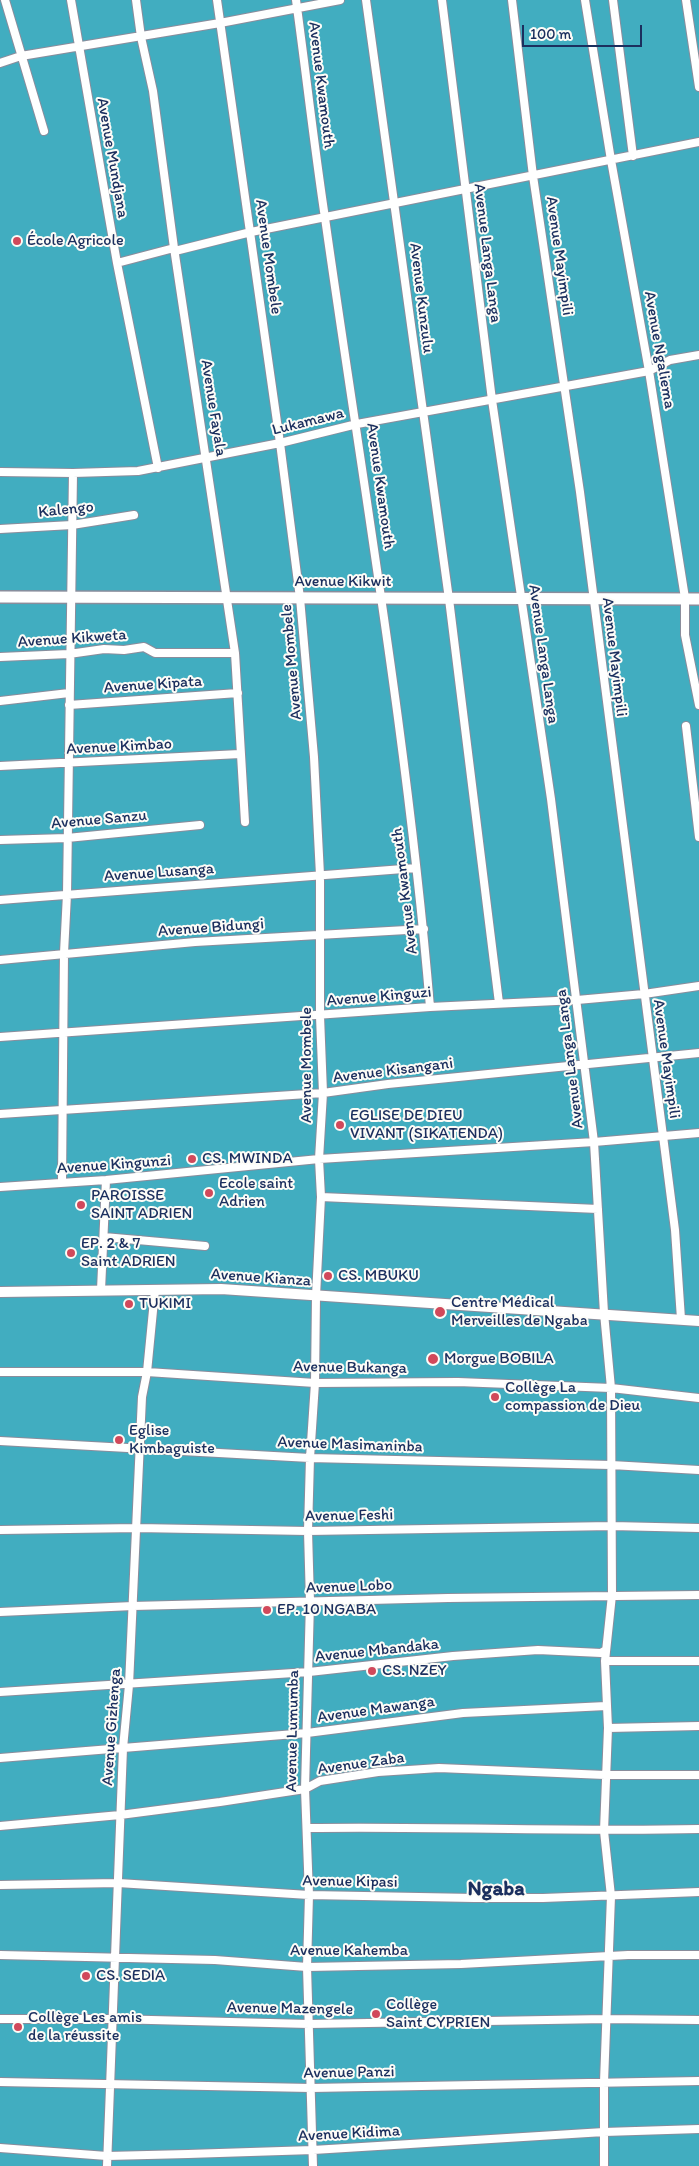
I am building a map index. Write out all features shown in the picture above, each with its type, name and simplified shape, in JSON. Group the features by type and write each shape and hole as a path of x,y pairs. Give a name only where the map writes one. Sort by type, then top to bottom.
{"main road":[{"name":"Avenue Kikwit","path":"0,597 699,599"}],"street":[{"path":"5,0 44,132"},
{"name":"Avenue Mundjana","path":"71,0 116,263 158,468"},
{"name":"Avenue Fayala","path":"136,0 141,37 153,91 174,249 227,598 238,693 245,822"},
{"name":"Avenue Mombele","path":"217,0 251,232 300,598 314,757 320,875 320,1016 323,1093 319,1159 321,1197 316,1296"},
{"name":"Avenue Kwamouth","path":"296,0 325,218 382,598 424,929 430,1007"},
{"path":"0,63 21,56 141,37 340,0"},
{"name":"Avenue Kunzulu","path":"366,0 396,202 422,414 448,599"},
{"name":"Avenue Langa Langa","path":"442,0 492,400 551,799 594,1142 604,1313 611,1388 612,1595 605,1661 608,1728 604,1831 612,1896 604,2082 604,2166"},
{"name":"Avenue Mayimpili","path":"512,0 533,176 580,492 592,599 663,1136 674,1230 681,1320"},
{"name":"Avenue Ngaliema","path":"585,0 611,160 649,371 685,598 685,635 699,705"},
{"path":"613,0 633,156"},
{"path":"686,0 699,86"},
{"path":"116,263 251,232 699,142"},
{"name":"Lukamawa","path":"0,472 73,473 138,471 158,468 280,443 357,424 422,414 649,371 670,360 699,354"},
{"path":"62,1182 64,953 73,473"},
{"name":"Kalengo","path":"0,529 72,525 134,515"},
{"path":"448,599 499,1003"},
{"name":"Avenue Kikweta","path":"0,657 69,654 144,647 154,653 234,653"},
{"path":"0,701 69,693"},
{"name":"Avenue Kipata","path":"69,705 238,693"},
{"path":"686,726 699,837"},
{"name":"Avenue Kimbao","path":"0,766 240,754"},
{"name":"Avenue Sanzu","path":"0,840 67,838 200,825"},
{"name":"Avenue Lusanga","path":"0,900 416,868"},
{"name":"Avenue Bidungi","path":"0,960 195,942 424,929"},
{"name":"Avenue Kinguzi","path":"0,1037 430,1007 577,1000 644,994 699,986"},
{"name":"Avenue Kisangani","path":"0,1114 323,1093 388,1084 699,1053"},
{"name":"Avenue Kingunzi","path":"0,1187 106,1180 319,1159 594,1142 699,1133"},
{"path":"101,1290 106,1180"},
{"path":"321,1197 598,1209"},
{"path":"104,1236 205,1246"},
{"name":"Avenue Kianza","path":"0,1292 221,1289 604,1313 699,1321"},
{"name":"Avenue Gizhenga","path":"106,2166 123,1748 129,1684 139,1449 142,1397 147,1372 155,1290"},
{"name":"Avenue Lumumba","path":"313,2166 307,1967 309,1895 305,1789 310,1602 308,1531 315,1383 316,1296"},
{"name":"Avenue Bukanga","path":"0,1372 147,1372 315,1383 458,1382 611,1388 699,1398"},
{"name":"Avenue Masimaninba","path":"0,1442 310,1458 699,1470"},
{"name":"Avenue Feshi","path":"0,1530 137,1528 308,1531 612,1526 699,1528"},
{"name":"Avenue Lobo","path":"0,1612 133,1606 612,1595 699,1595"},
{"name":"Avenue Mbandaka","path":"0,1692 309,1672 453,1656 538,1650 601,1653 606,1650"},
{"path":"605,1661 699,1661"},
{"name":"Avenue Mawanga","path":"0,1758 307,1733 463,1713 606,1706"},
{"path":"608,1728 699,1726"},
{"name":"Avenue Zaba","path":"0,1826 120,1815 305,1789 320,1781 378,1772 440,1768 605,1775 699,1776"},
{"path":"307,1828 398,1826 604,1831 699,1829"},
{"name":"Avenue Kipasi","path":"0,1884 118,1883 309,1895 503,1898 699,1892"},
{"name":"Avenue Kahemba","path":"0,1954 215,1960 307,1967 461,1964 699,1955"},
{"name":"Avenue Mazengele","path":"0,2019 112,2019 310,2024 606,2019 699,2020"},
{"name":"Avenue Panzi","path":"0,2082 109,2086 311,2088 699,2081"},
{"name":"Avenue Kidima","path":"0,2148 107,2156 312,2150 604,2132 699,2130"}],"water":[{"path":"0,0 699,0 699,2166 0,2166"}],"place":[{"name":"École Agricole","path":"17,241"},
{"name":"EGLISE DE DIEU VIVANT (SIKATENDA)","path":"340,1125"},
{"name":"CS. MWINDA","path":"192,1159"},
{"name":"Ecole saint Adrien","path":"209,1193"},
{"name":"PAROISSE SAINT ADRIEN","path":"81,1205"},
{"name":"EP. 2 & 7 Saint ADRIEN","path":"71,1253"},
{"name":"CS. MBUKU","path":"328,1276"},
{"name":"TUKIMI","path":"129,1304"},
{"name":"Centre Médical Merveilles de Ngaba","path":"440,1312"},
{"name":"Morgue BOBILA","path":"433,1359"},
{"name":"Collège La compassion de Dieu","path":"495,1397"},
{"name":"Eglise Kimbaguiste","path":"119,1440"},
{"name":"EP. 10 NGABA","path":"267,1610"},
{"name":"CS. NZEY","path":"372,1671"},
{"name":"CS. SEDIA","path":"86,1976"},
{"name":"Collège Saint CYPRIEN","path":"376,2014"},
{"name":"Collège Les amis de la réussite","path":"18,2027"}],"district":[{"name":"Ngaba","path":"496,1890"}]}
